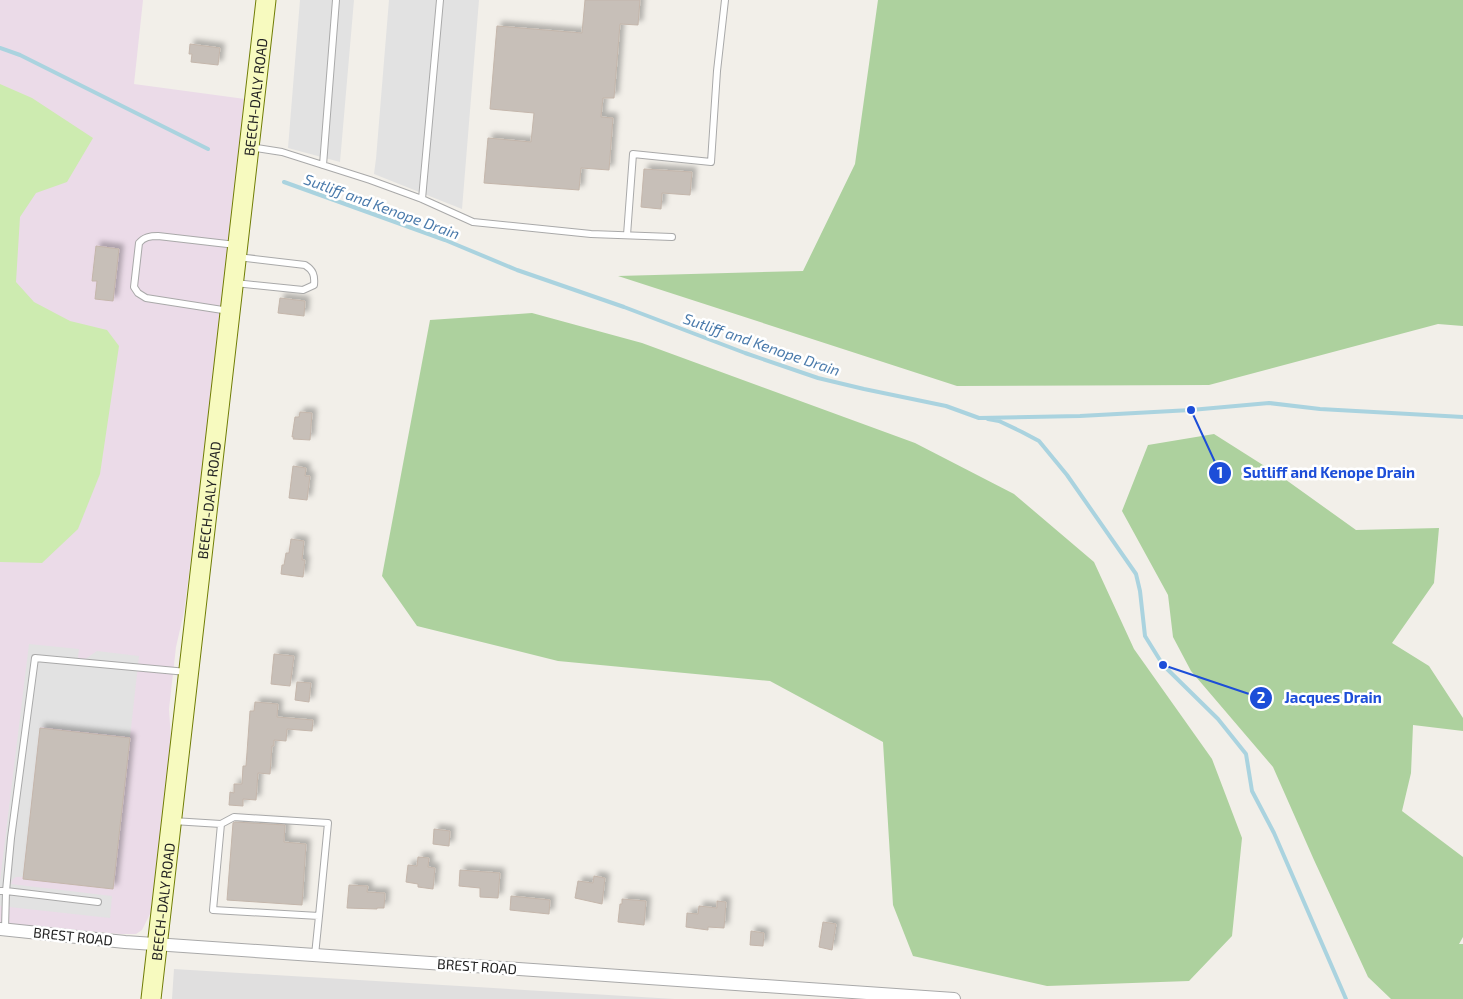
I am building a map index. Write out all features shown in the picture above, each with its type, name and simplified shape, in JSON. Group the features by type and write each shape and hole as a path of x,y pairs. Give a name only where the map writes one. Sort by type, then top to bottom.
{"street":[{"name":"BEECH-DALY ROAD","path":"151,999 266,0"},
{"name":"BREST ROAD","path":"3,929 158,944 954,999"}],"lane":[{"path":"323,165 336,0"},
{"path":"422,199 440,0"},
{"path":"627,235 633,154 711,162 716,71 725,0"},
{"path":"249,146 282,152 370,180 422,199 473,222 591,234 672,237"},
{"path":"230,311 146,298 138,293 134,287 139,243 142,239 150,236 158,236 306,265 311,268 315,276 314,284 304,290 234,282"},
{"path":"3,929 3,891 35,658 189,672"},
{"path":"172,820 221,824 234,817 328,823 315,955"},
{"path":"221,824 213,910 319,916"},
{"path":"3,891 98,902"}],"shaded area":[{"path":"0,0 143,0 134,84 245,99 202,475 184,612 176,647 169,709 171,739 151,912 142,930 136,934 0,924"},
{"path":"300,0 354,0 340,162 288,148"},
{"path":"389,0 479,0 462,209 374,174"},
{"path":"29,644 79,649 78,657 80,660 84,660 97,651 139,656 130,737 40,727 23,877 16,877 11,884 112,896 110,918 0,906 0,881"},
{"path":"174,969 675,999 172,999"}],"green space":[{"path":"878,0 1463,0 1463,326 1438,324 1209,385 957,386 618,276 803,271 855,164"},
{"path":"0,84 32,98 93,138 67,182 36,193 20,217 16,282 34,302 70,321 107,330 119,346 100,474 78,529 42,563 0,562"},
{"path":"532,313 642,343 915,443 1014,494 1094,562 1134,649 1212,759 1242,838 1232,936 1189,981 1047,986 913,956 893,905 883,742 770,681 558,661 417,626 382,576 430,320"},
{"path":"1214,434 1282,477 1356,530 1439,528 1434,583 1392,643 1429,666 1463,718 1463,731 1413,725 1411,773 1402,811 1463,857 1463,937 1459,944 1463,944 1463,999 1391,999 1368,977 1273,767 1191,671 1173,637 1168,595 1122,511 1148,445"}],"building":[{"path":"585,0 640,0 638,25 620,24 614,98 603,98 601,117 613,118 609,170 581,168 579,190 484,183 488,138 531,142 534,113 490,109 497,26 582,33"},
{"path":"190,44 220,48 218,65 191,62 192,54 189,54"},
{"path":"644,169 692,172 690,195 662,193 661,209 641,207"},
{"path":"96,246 119,249 113,301 95,299 97,281 92,281"},
{"path":"280,298 305,301 304,316 278,313"},
{"path":"300,412 312,413 310,440 293,439 294,437 292,437 295,417 299,417"},
{"path":"293,466 306,468 305,476 310,476 307,500 289,498"},
{"path":"291,539 304,541 302,560 305,560 303,577 281,574 286,553 289,553"},
{"path":"274,654 294,656 290,686 271,684"},
{"path":"297,682 311,683 309,702 295,700"},
{"path":"255,702 278,704 277,717 313,720 312,731 287,729 286,741 274,740 270,774 258,773 256,800 243,799 243,806 229,805 230,792 234,793 234,784 242,784 243,766 246,766 250,711 254,711"},
{"path":"40,728 130,738 113,889 23,879"},
{"path":"233,823 285,825 284,842 306,844 302,905 227,900"},
{"path":"434,829 450,831 449,846 433,844"},
{"path":"418,857 429,858 428,867 435,868 433,889 418,887 418,884 406,882 408,865 417,866"},
{"path":"460,870 500,873 498,898 480,897 480,888 459,886"},
{"path":"594,876 605,878 602,904 575,898 578,881 593,883"},
{"path":"349,885 368,886 367,892 385,893 384,908 347,908"},
{"path":"511,896 550,900 549,914 510,910"},
{"path":"622,899 646,901 644,925 618,922"},
{"path":"717,901 726,902 724,928 708,927 708,930 686,927 687,913 698,914 699,906 717,908"},
{"path":"823,922 836,924 832,950 819,947"},
{"path":"751,931 764,933 763,946 750,945"}],"waterway":[{"name":"Sutliff and Kenope Drain","path":"0,48 20,55 208,149"},
{"name":"Sutliff and Kenope Drain","path":"284,182 445,240 517,270 818,378 946,406 979,418 1080,416 1191,410 1269,403 1320,409 1463,417"},
{"path":"988,419 999,421 1039,441 1067,475 1136,574 1140,591 1145,636 1163,665 1218,719 1246,754 1252,791 1274,833 1346,999"}],"place":[{"name":"Sutliff and Kenope Drain","path":"1191,410"},
{"name":"Jacques Drain","path":"1163,665"}]}
